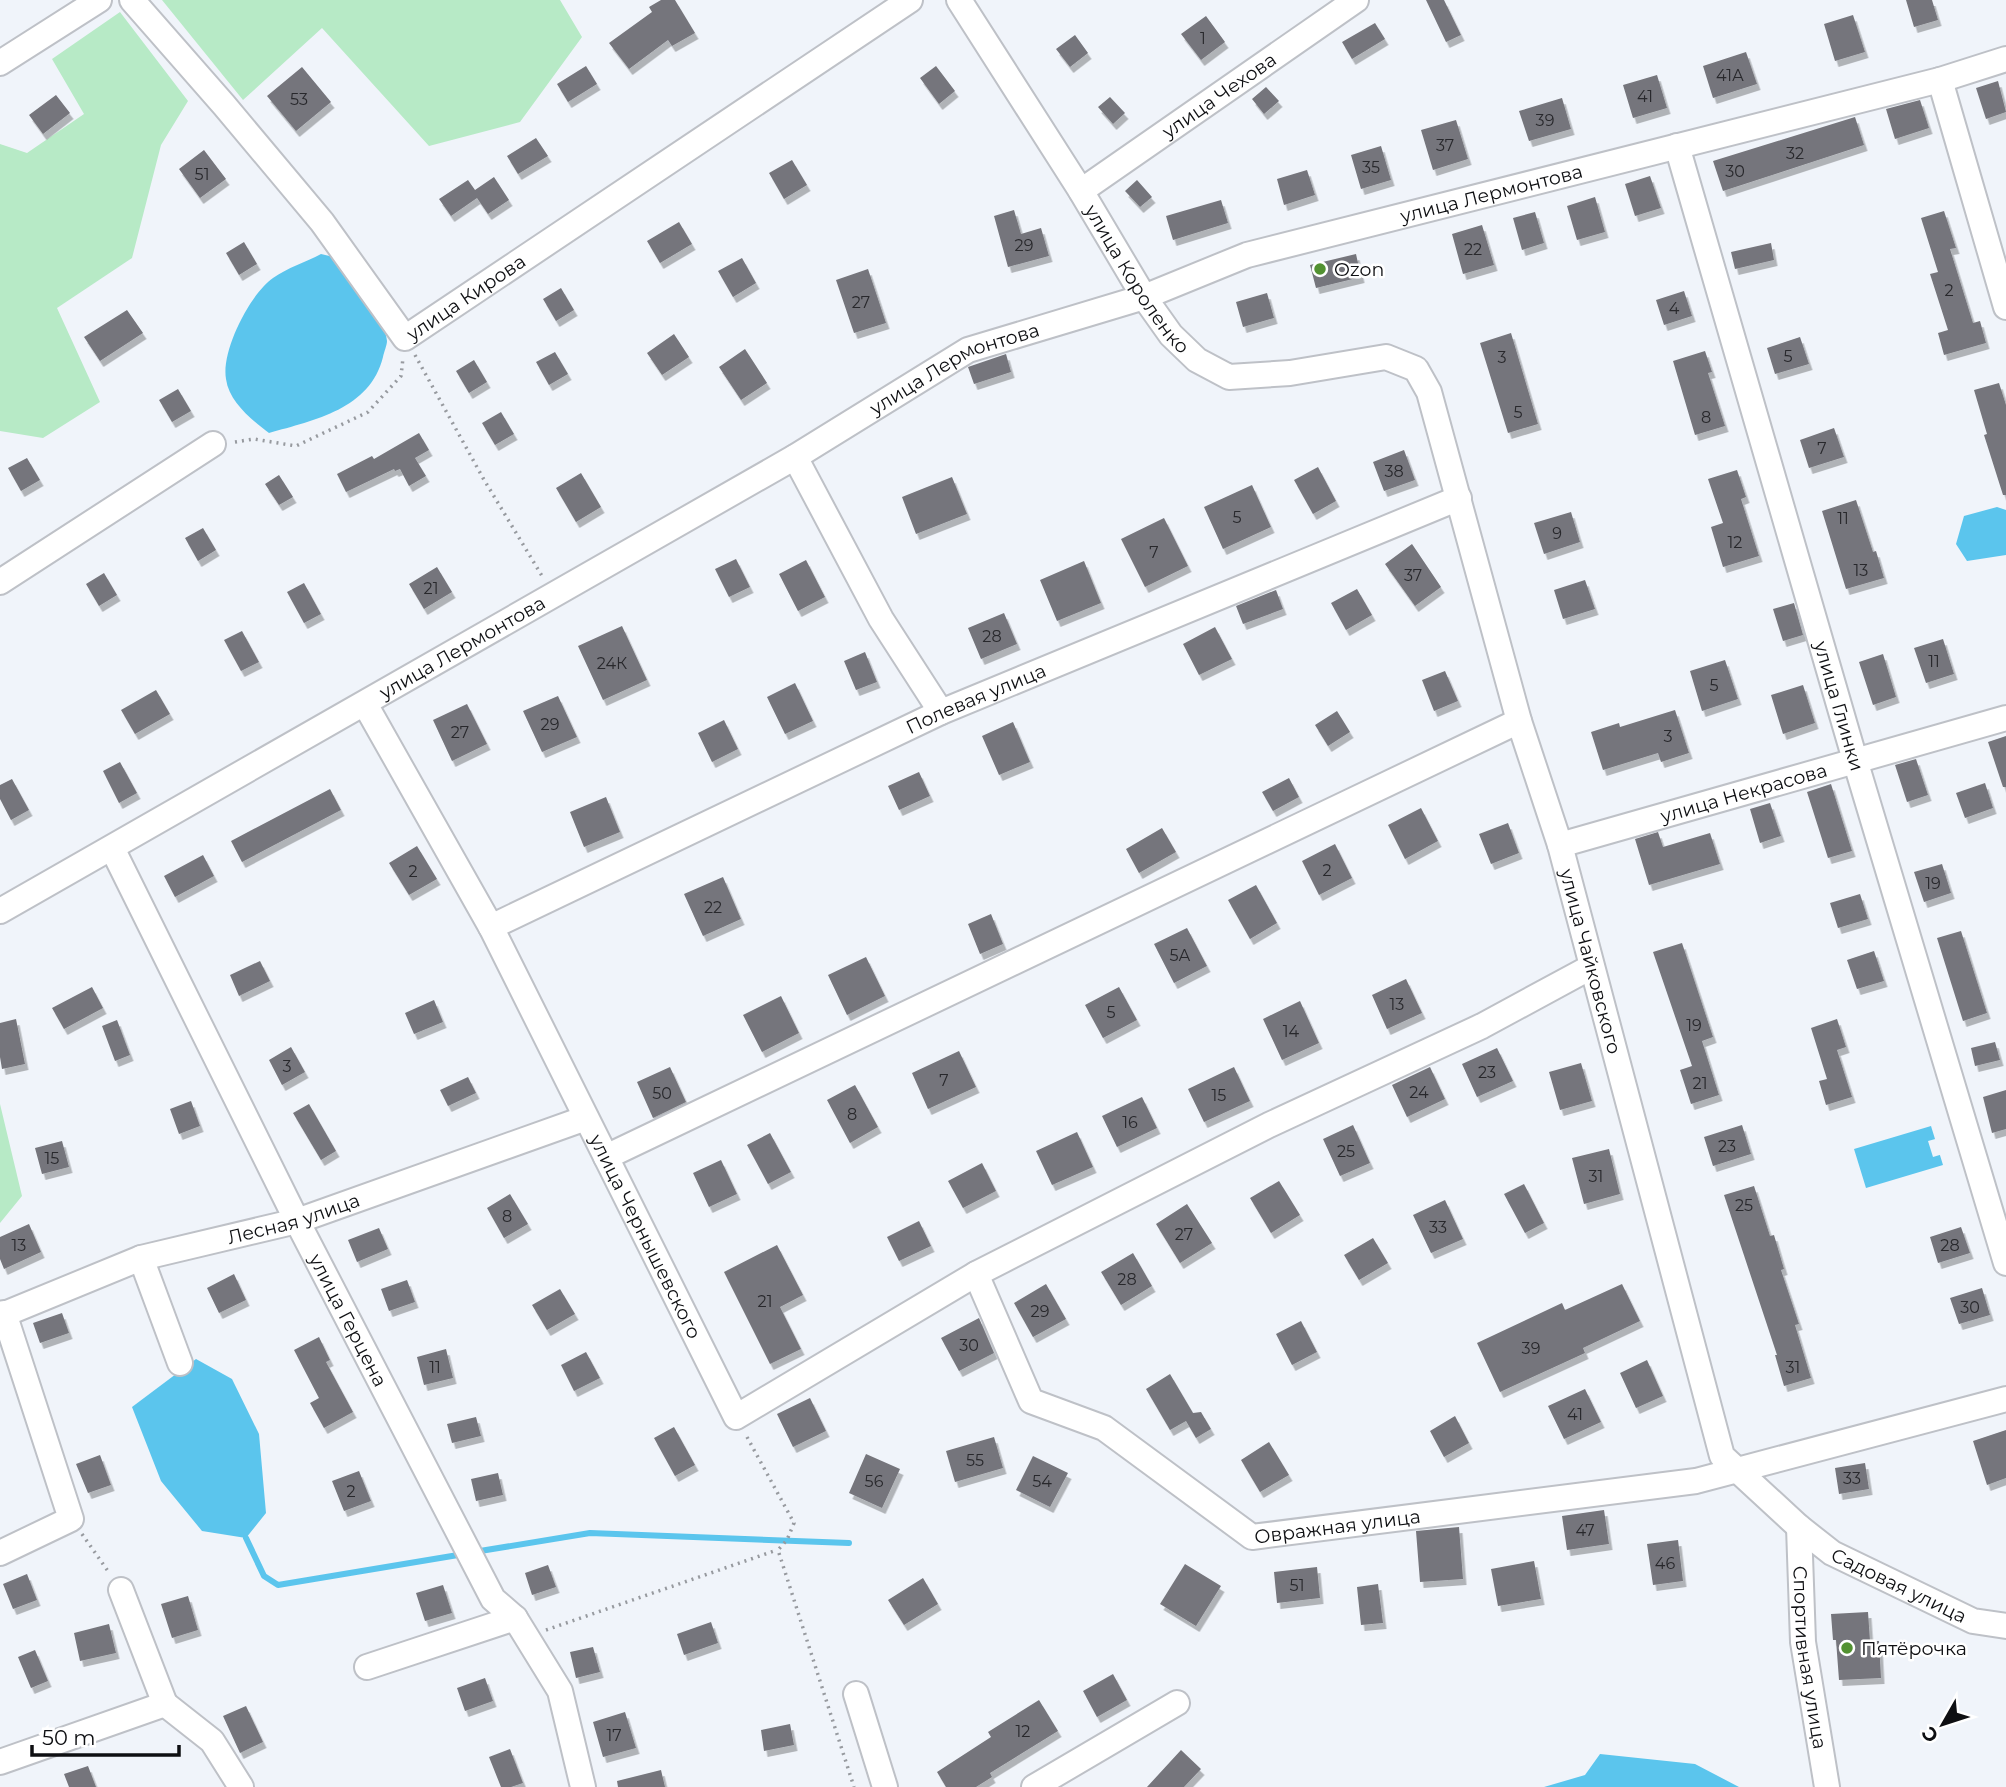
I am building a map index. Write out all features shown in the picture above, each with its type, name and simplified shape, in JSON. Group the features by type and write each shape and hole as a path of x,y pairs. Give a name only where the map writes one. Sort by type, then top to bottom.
{"street":[{"path":"0,63 99,0"},
{"path":"132,0 225,105 322,222 405,338"},
{"name":"улица Кирова","path":"405,338 910,0"},
{"name":"улица Короленко","path":"959,0 1081,191 1144,297 1171,335 1197,360 1229,377 1290,373 1386,357 1416,369"},
{"name":"улица Чехова","path":"1081,191 1356,0"},
{"name":"улица Лермонтова","path":"0,911 794,457 968,350 1144,297 1247,255 1940,80 2006,59"},
{"path":"1940,80 2006,307"},
{"name":"улица Глинки","path":"1677,146 1855,760 2006,1263"},
{"path":"1197,360 1225,387"},
{"name":"улица Чайковского","path":"1416,369 1429,392 1519,722 1560,845 1722,1456 1799,1527"},
{"path":"0,582 213,444"},
{"path":"794,457 881,619 941,712"},
{"name":"Полевая улица","path":"496,924 941,712 1459,498"},
{"name":"улица Чернышевского","path":"365,704 496,924 586,1118 736,1418"},
{"name":"улица Некрасова","path":"1560,845 2006,718"},
{"path":"606,1157 1519,722"},
{"name":"улица Герцена","path":"112,848 297,1221 493,1599 521,1627 560,1691 583,1787"},
{"path":"736,1418 976,1274 1269,1125 1482,1026 1591,967"},
{"name":"Лесная улица","path":"2,1315 141,1258 297,1221 586,1118"},
{"path":"141,1258 180,1363"},
{"name":"Овражная улица","path":"976,1274 1031,1401 1104,1428 1251,1537 1696,1481 2006,1399"},
{"path":"0,1553 71,1519 2,1315"},
{"name":"Садовая улица","path":"1799,1527 1832,1553 1973,1621 2006,1626"},
{"name":"Спортивная улица","path":"1799,1527 1803,1642 1827,1787"},
{"path":"121,1590 165,1703 212,1741 241,1787"},
{"path":"367,1667 521,1627"},
{"path":"856,1694 885,1787"},
{"path":"0,1762 165,1703"},
{"path":"1034,1787 1177,1703"}],"path":[{"name":"улица Кирова","path":"213,444 254,439 296,446 368,412 401,376 405,338"},
{"path":"405,338 552,594"},
{"path":"521,1627 778,1550 787,1541 794,1523 736,1418"},
{"path":"71,1519 121,1590"},
{"path":"778,1550 854,1787"}],"green space":[{"path":"162,0 560,0 582,37 520,122 429,146 322,28 243,100"},
{"path":"120,12 188,101 161,145 132,258 57,308 100,402 43,438 0,431 0,144 27,153 84,114 52,59"},
{"path":"0,1104 22,1196 0,1223"}],"water":[{"path":"321,254 338,258 374,310 387,341 383,357 376,375 366,389 338,410 269,433 236,403 226,379 228,354 239,324 264,286 284,271"},
{"path":"1997,507 2006,510 2006,555 1967,561 1956,544 1964,516"},
{"path":"1931,1126 1943,1165 1866,1188 1854,1149"},
{"path":"196,1359 232,1379 259,1434 266,1513 246,1538 202,1531 161,1481 132,1407"},
{"path":"1600,1754 1695,1764 1739,1787 1544,1787 1585,1775"}],"pier":[{"path":"1939,1138 1943,1154 1933,1157 1928,1141"}],"building":[{"path":"661,0 675,0 695,33 672,46 668,40 629,69 609,43 652,12 649,7"},
{"path":"1426,0 1444,0 1461,35 1446,42"},
{"path":"1906,0 1932,0 1938,20 1914,27"},
{"path":"1853,15 1865,52 1835,61 1824,24"},
{"path":"1206,16 1225,42 1201,60 1181,34"},
{"path":"1375,23 1385,39 1352,59 1342,42"},
{"path":"1075,35 1088,53 1070,67 1056,49"},
{"path":"1746,52 1757,84 1713,98 1703,66"},
{"path":"586,66 597,84 568,102 557,84"},
{"path":"936,66 955,91 939,104 920,78"},
{"path":"302,67 331,102 296,131 267,96"},
{"path":"1657,75 1667,108 1633,118 1623,85"},
{"path":"1998,81 2006,112 1986,119 1976,88"},
{"path":"1266,87 1279,101 1264,114 1252,99"},
{"path":"56,95 70,113 43,134 29,115"},
{"path":"1110,97 1125,113 1113,124 1098,107"},
{"path":"1562,98 1571,129 1529,141 1519,111"},
{"path":"1920,100 1929,128 1895,139 1886,109"},
{"path":"1855,117 1864,145 1723,191 1713,161"},
{"path":"1456,120 1468,159 1433,170 1421,130"},
{"path":"536,138 548,156 518,174 507,156"},
{"path":"1381,146 1391,180 1361,189 1351,155"},
{"path":"204,150 226,179 200,198 179,169"},
{"path":"792,160 807,185 784,199 769,173"},
{"path":"1307,170 1315,195 1284,205 1277,179"},
{"path":"1650,176 1661,208 1635,216 1625,184"},
{"path":"494,177 509,200 488,214 477,198 451,216 439,199 468,180 475,190"},
{"path":"1137,180 1152,197 1140,207 1125,191"},
{"path":"1595,197 1605,232 1577,240 1567,206"},
{"path":"1221,200 1228,223 1173,240 1166,216"},
{"path":"1014,210 1021,234 1041,228 1049,256 1008,267 994,216"},
{"path":"1944,211 1956,248 1950,249 1973,323 1980,321 1986,343 1944,355 1938,333 1948,330 1930,274 1938,272 1921,218"},
{"path":"1535,212 1544,243 1522,250 1513,218"},
{"path":"679,222 692,244 660,263 647,241"},
{"path":"1482,225 1494,265 1463,274 1452,234"},
{"path":"244,242 257,264 239,275 226,253"},
{"path":"1771,243 1774,260 1735,269 1731,252"},
{"path":"1356,254 1361,277 1316,288 1310,265"},
{"path":"742,258 756,283 733,297 718,271"},
{"path":"868,269 886,323 854,333 836,280"},
{"path":"561,288 574,310 556,321 543,299"},
{"path":"1684,291 1692,316 1664,325 1656,300"},
{"path":"1267,293 1274,318 1243,327 1236,302"},
{"path":"127,310 143,333 100,361 84,337"},
{"path":"1511,333 1538,424 1508,433 1480,343"},
{"path":"674,334 689,357 662,375 647,353"},
{"path":"1800,337 1809,364 1775,374 1767,348"},
{"path":"745,349 767,383 741,400 719,367"},
{"path":"1705,351 1712,372 1708,373 1725,426 1695,435 1673,361"},
{"path":"555,352 568,374 549,385 536,362"},
{"path":"1006,354 1011,372 974,384 968,367"},
{"path":"474,360 487,382 469,393 456,371"},
{"path":"1999,383 2006,405 2006,495 2003,495 1984,435 1987,434 1974,390"},
{"path":"178,389 191,411 172,422 159,400"},
{"path":"501,412 514,434 495,445 482,423"},
{"path":"1834,428 1844,457 1809,468 1800,440"},
{"path":"419,433 429,450 415,458 426,476 409,486 400,469 394,469 346,492 337,474 372,456 374,459"},
{"path":"1404,450 1415,480 1384,491 1373,462"},
{"path":"27,458 40,480 21,491 8,468"},
{"path":"1318,467 1336,501 1313,514 1294,480"},
{"path":"1737,470 1746,497 1741,499 1759,556 1723,567 1711,527 1723,523 1708,479"},
{"path":"581,473 601,507 576,522 556,488"},
{"path":"279,475 293,497 279,505 265,484"},
{"path":"952,477 967,514 916,534 902,497"},
{"path":"1252,485 1271,527 1223,549 1204,507"},
{"path":"1856,500 1884,578 1846,589 1822,511"},
{"path":"1571,512 1580,542 1544,554 1534,523"},
{"path":"1164,518 1188,566 1145,587 1121,539"},
{"path":"203,528 216,550 198,561 185,538"},
{"path":"1412,544 1441,587 1415,606 1385,564"},
{"path":"736,559 750,587 729,597 715,569"},
{"path":"806,560 825,597 798,611 779,574"},
{"path":"1084,561 1101,603 1057,621 1040,580"},
{"path":"437,567 452,592 424,609 409,584"},
{"path":"104,573 117,595 99,606 86,584"},
{"path":"1585,580 1595,609 1563,619 1554,590"},
{"path":"304,583 321,614 304,623 287,592"},
{"path":"1357,589 1372,615 1346,630 1331,603"},
{"path":"1276,590 1283,609 1243,624 1236,606"},
{"path":"1794,603 1803,635 1783,641 1773,609"},
{"path":"1004,613 1017,644 981,659 968,628"},
{"path":"622,626 647,680 603,700 578,646"},
{"path":"1215,627 1232,659 1199,675 1183,644"},
{"path":"242,631 259,662 241,671 224,640"},
{"path":"1943,639 1954,674 1926,683 1914,648"},
{"path":"865,652 877,682 856,690 844,661"},
{"path":"1883,654 1896,697 1873,705 1859,662"},
{"path":"1725,660 1738,699 1702,711 1690,671"},
{"path":"1445,671 1458,701 1434,711 1422,680"},
{"path":"795,683 813,721 785,734 767,697"},
{"path":"1803,685 1815,723 1783,734 1771,695"},
{"path":"156,690 170,714 135,734 121,710"},
{"path":"558,696 577,737 542,752 523,711"},
{"path":"467,704 487,744 452,761 433,720"},
{"path":"1675,710 1689,753 1661,762 1658,753 1603,770 1591,732 1619,723 1620,727"},
{"path":"1337,711 1350,732 1328,746 1315,725"},
{"path":"724,720 738,749 712,762 698,733"},
{"path":"1013,722 1030,762 999,775 982,736"},
{"path":"2006,736 2006,787 2003,787 1988,742"},
{"path":"1916,759 1928,795 1907,802 1895,765"},
{"path":"120,762 137,793 119,803 103,771"},
{"path":"919,772 930,796 899,810 888,786"},
{"path":"1289,778 1299,797 1273,811 1262,792"},
{"path":"12,779 29,810 11,820 0,799 0,785"},
{"path":"1985,783 1993,808 1965,818 1956,793"},
{"path":"1831,784 1852,851 1828,858 1807,792"},
{"path":"330,789 341,810 242,862 231,841"},
{"path":"606,797 620,832 584,847 570,812"},
{"path":"1770,803 1781,836 1760,843 1750,809"},
{"path":"1421,808 1438,841 1405,859 1388,825"},
{"path":"1508,823 1519,853 1491,864 1479,834"},
{"path":"1162,828 1176,852 1139,873 1126,849"},
{"path":"1658,832 1663,847 1710,833 1720,864 1649,885 1635,839"},
{"path":"1335,844 1352,878 1319,895 1302,861"},
{"path":"417,846 437,879 409,895 389,863"},
{"path":"203,855 214,876 175,897 164,876"},
{"path":"1942,864 1951,893 1924,902 1914,872"},
{"path":"723,877 741,919 703,936 684,894"},
{"path":"1256,885 1277,923 1250,939 1228,900"},
{"path":"1860,894 1868,919 1838,928 1830,903"},
{"path":"991,914 1003,944 980,954 968,924"},
{"path":"1187,928 1207,966 1174,983 1154,944"},
{"path":"1961,931 1987,1013 1963,1021 1937,938"},
{"path":"1682,943 1713,1037 1702,1041 1719,1095 1691,1104 1680,1070 1692,1066 1653,952"},
{"path":"1874,951 1884,981 1857,989 1847,960"},
{"path":"866,957 885,996 847,1015 828,975"},
{"path":"260,961 270,981 239,996 230,975"},
{"path":"1406,979 1422,1013 1387,1029 1372,995"},
{"path":"92,987 103,1008 64,1029 52,1008"},
{"path":"1119,987 1137,1020 1103,1038 1085,1005"},
{"path":"781,996 799,1033 762,1052 743,1015"},
{"path":"434,1000 443,1022 414,1034 405,1013"},
{"path":"1300,1001 1319,1043 1282,1060 1263,1019"},
{"path":"16,1019 25,1064 2,1069 0,1023"},
{"path":"1837,1019 1846,1047 1837,1050 1852,1097 1826,1105 1819,1081 1827,1079 1811,1028"},
{"path":"117,1020 130,1055 115,1061 102,1026"},
{"path":"1995,1042 2000,1060 1975,1066 1971,1048"},
{"path":"291,1047 305,1072 282,1085 269,1060"},
{"path":"1497,1048 1513,1081 1477,1097 1462,1064"},
{"path":"959,1051 976,1087 928,1109 912,1073"},
{"path":"1581,1063 1592,1101 1560,1110 1549,1072"},
{"path":"670,1067 686,1102 653,1118 637,1082"},
{"path":"1234,1067 1250,1101 1204,1122 1188,1089"},
{"path":"1430,1067 1445,1099 1407,1117 1392,1085"},
{"path":"468,1077 476,1093 448,1106 440,1090"},
{"path":"855,1085 878,1127 850,1143 827,1100"},
{"path":"2006,1090 2006,1129 1992,1133 1983,1097"},
{"path":"1142,1097 1157,1128 1117,1147 1102,1116"},
{"path":"191,1101 200,1126 179,1134 170,1109"},
{"path":"309,1104 336,1151 321,1160 293,1113"},
{"path":"1353,1125 1370,1163 1340,1176 1323,1139"},
{"path":"1742,1125 1751,1154 1713,1166 1704,1137"},
{"path":"1077,1132 1093,1167 1052,1185 1036,1151"},
{"path":"770,1133 791,1172 768,1184 747,1145"},
{"path":"62,1141 69,1167 42,1174 35,1148"},
{"path":"1609,1149 1620,1194 1584,1204 1572,1158"},
{"path":"721,1160 737,1194 709,1207 693,1173"},
{"path":"982,1163 996,1191 963,1208 948,1181"},
{"path":"1279,1181 1300,1215 1271,1233 1250,1198"},
{"path":"1524,1184 1544,1223 1525,1233 1504,1194"},
{"path":"1754,1186 1770,1236 1774,1235 1784,1269 1781,1270 1799,1324 1795,1325 1811,1378 1784,1386 1777,1355 1724,1195"},
{"path":"510,1194 528,1224 504,1238 487,1208"},
{"path":"1445,1200 1463,1239 1431,1253 1413,1215"},
{"path":"1187,1204 1212,1243 1180,1263 1156,1224"},
{"path":"919,1221 931,1246 899,1261 887,1237"},
{"path":"29,1224 41,1252 4,1269 0,1259 0,1237"},
{"path":"1961,1227 1970,1253 1938,1263 1930,1237"},
{"path":"379,1228 388,1249 357,1262 348,1240"},
{"path":"1373,1238 1388,1263 1359,1280 1344,1255"},
{"path":"777,1245 803,1295 780,1307 801,1349 770,1364 724,1272"},
{"path":"1133,1253 1152,1286 1121,1305 1101,1272"},
{"path":"234,1274 246,1300 219,1313 207,1288"},
{"path":"407,1280 415,1302 389,1311 381,1289"},
{"path":"1046,1284 1066,1319 1033,1337 1014,1303"},
{"path":"1622,1284 1640,1321 1583,1348 1585,1353 1500,1392 1477,1343 1562,1303 1565,1310"},
{"path":"1982,1288 1990,1315 1959,1324 1950,1298"},
{"path":"560,1289 575,1314 547,1330 532,1305"},
{"path":"62,1313 69,1333 40,1343 33,1323"},
{"path":"979,1318 994,1353 959,1371 941,1338"},
{"path":"1301,1321 1317,1352 1292,1365 1276,1334"},
{"path":"319,1337 330,1360 326,1362 353,1412 324,1428 310,1403 319,1398 294,1350"},
{"path":"446,1349 453,1378 424,1385 417,1357"},
{"path":"586,1352 600,1378 574,1391 561,1365"},
{"path":"1647,1360 1663,1396 1636,1408 1620,1373"},
{"path":"1170,1374 1193,1413 1201,1412 1211,1429 1196,1438 1186,1421 1170,1430 1146,1389"},
{"path":"1585,1389 1601,1422 1564,1439 1548,1406"},
{"path":"810,1398 826,1431 793,1447 777,1414"},
{"path":"1455,1416 1469,1443 1444,1457 1430,1431"},
{"path":"476,1417 481,1436 452,1443 447,1424"},
{"path":"674,1427 695,1465 675,1476 654,1438"},
{"path":"2006,1430 2006,1478 1987,1485 1973,1441"},
{"path":"994,1437 1003,1468 955,1482 946,1451"},
{"path":"1269,1442 1289,1475 1260,1492 1241,1460"},
{"path":"866,1454 900,1469 882,1508 849,1493"},
{"path":"100,1455 111,1485 88,1493 76,1464"},
{"path":"1033,1456 1068,1473 1050,1507 1016,1490"},
{"path":"1865,1463 1869,1489 1839,1494 1835,1468"},
{"path":"359,1471 371,1501 344,1511 332,1481"},
{"path":"498,1473 503,1495 476,1501 471,1479"},
{"path":"1604,1510 1609,1544 1567,1550 1562,1516"},
{"path":"1459,1527 1463,1579 1420,1582 1416,1531"},
{"path":"1678,1540 1683,1581 1653,1585 1647,1544"},
{"path":"1534,1561 1541,1599 1498,1606 1491,1569"},
{"path":"1185,1564 1221,1586 1196,1626 1160,1604"},
{"path":"548,1565 556,1587 532,1595 525,1573"},
{"path":"1317,1567 1320,1598 1277,1603 1274,1572"},
{"path":"27,1574 37,1600 13,1609 3,1584"},
{"path":"923,1578 938,1604 904,1625 888,1600"},
{"path":"1378,1584 1383,1623 1361,1625 1357,1587"},
{"path":"443,1585 452,1613 425,1621 416,1593"},
{"path":"188,1596 198,1630 172,1638 161,1604"},
{"path":"1868,1612 1870,1641 1879,1641 1881,1678 1839,1680 1831,1614"},
{"path":"711,1622 718,1643 684,1655 677,1634"},
{"path":"109,1624 116,1653 80,1661 74,1633"},
{"path":"593,1647 600,1672 576,1678 570,1652"},
{"path":"35,1650 48,1681 31,1688 18,1657"},
{"path":"1113,1674 1127,1700 1097,1717 1083,1691"},
{"path":"485,1678 493,1701 465,1711 457,1688"},
{"path":"1039,1700 1058,1731 990,1773 992,1777 976,1787 946,1787 937,1772 991,1737 988,1732"},
{"path":"246,1706 263,1742 240,1753 223,1716"},
{"path":"625,1712 636,1748 603,1757 593,1722"},
{"path":"790,1724 794,1745 764,1751 761,1730"},
{"path":"510,1749 523,1783 501,1787 489,1757"},
{"path":"1181,1750 1201,1769 1184,1787 1147,1787"},
{"path":"88,1766 96,1787 69,1787 64,1774"},
{"path":"661,1770 665,1787 618,1787 617,1781"}],"waterway":[{"path":"474,1552 590,1533 849,1543"},
{"path":"246,1538 264,1576 278,1585 464,1554"}],"place":[{"name":"Ozon","path":"1320,269"},
{"name":"Пятёрочка","path":"1847,1648"}]}
